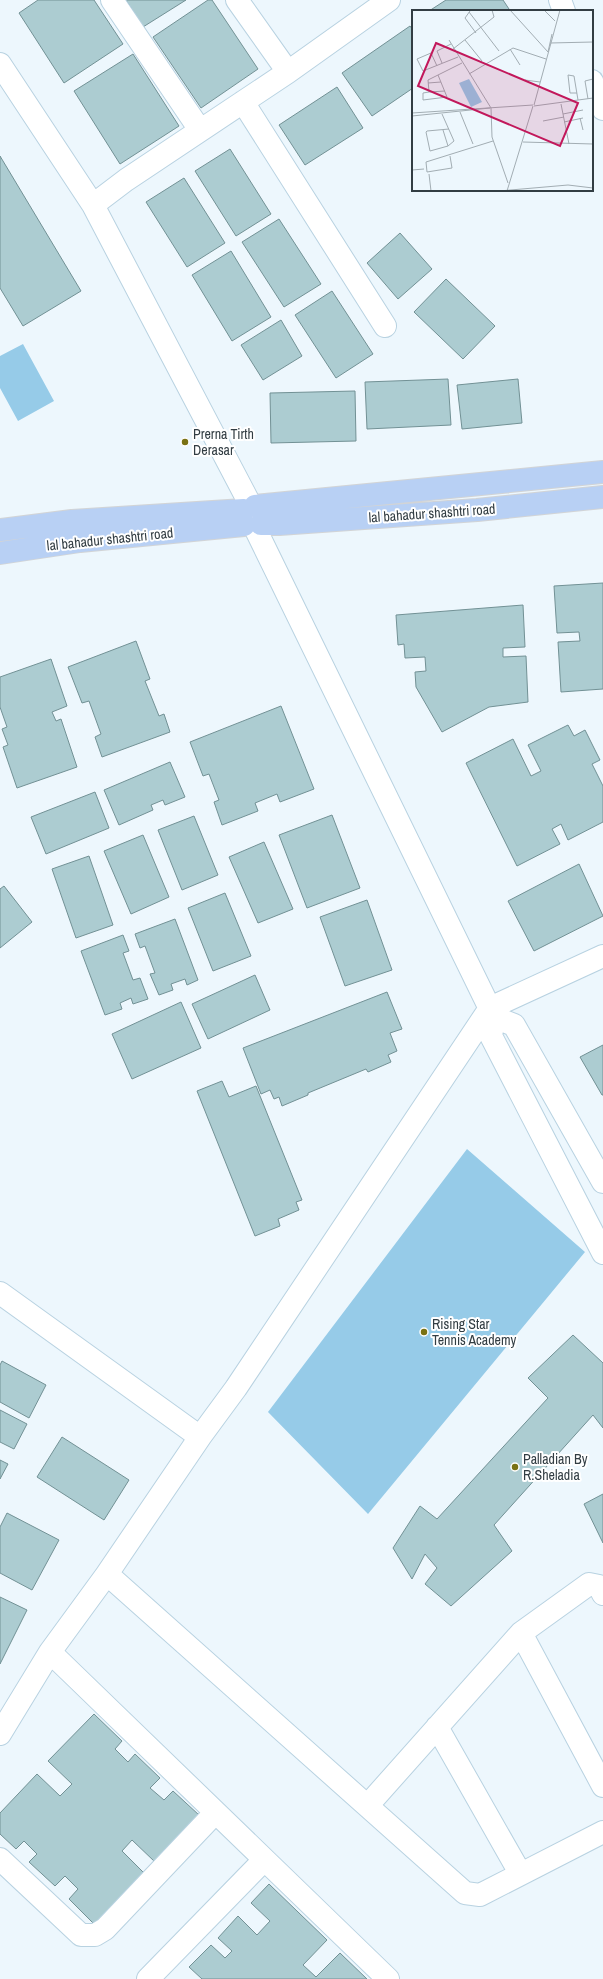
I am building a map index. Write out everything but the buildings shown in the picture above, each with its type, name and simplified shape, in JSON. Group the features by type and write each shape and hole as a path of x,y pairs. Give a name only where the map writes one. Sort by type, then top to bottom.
{"main road":[{"path":"0,530 72,521 252,516 603,472"},
{"name":"lal bahadur shashtri road","path":"0,553 252,516 287,524 477,510 603,498"}],"street":[{"path":"112,0 200,130"},
{"path":"237,0 288,72"},
{"path":"93,205 126,180 288,72 389,0"},
{"path":"560,0 564,10"},
{"path":"0,64 93,205 252,516 492,1012 491,1036 603,1253"},
{"path":"593,84 603,109"},
{"path":"243,102 385,326"},
{"path":"0,1734 50,1652 107,1574 200,1437 236,1388 492,1012 603,956"},
{"path":"492,1012 514,1025 603,1182"},
{"path":"0,1293 200,1437"},
{"path":"107,1574 465,1893 480,1895 520,1873 603,1832"},
{"path":"368,1805 520,1633 589,1584 599,1586 603,1594"},
{"path":"520,1633 603,1786"},
{"path":"50,1652 388,1979"},
{"path":"437,1727 520,1873"},
{"path":"0,1859 81,1935 95,1935 105,1929 215,1813"},
{"path":"148,1979 264,1860"}],"shaded area":[{"path":"23,344 54,401 18,421 0,388 0,356"},
{"name":"Rising Star Tennis Academy","path":"467,1149 585,1252 368,1514 268,1412"}],"place":[{"name":"Prerna Tirth Derasar","path":"185,442"},
{"name":"Rising Star Tennis Academy","path":"424,1332"},
{"name":"Palladian By R.Sheladia","path":"515,1467"}]}
